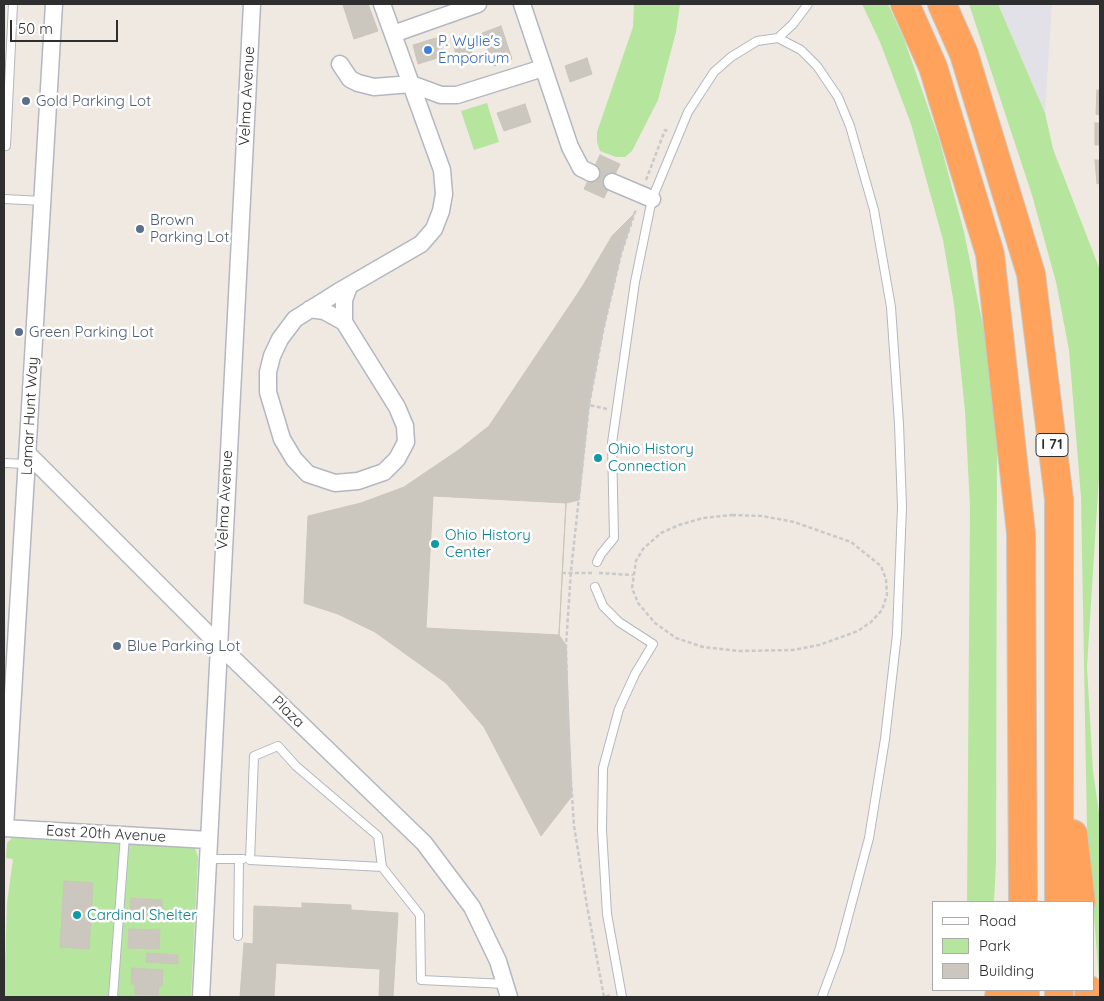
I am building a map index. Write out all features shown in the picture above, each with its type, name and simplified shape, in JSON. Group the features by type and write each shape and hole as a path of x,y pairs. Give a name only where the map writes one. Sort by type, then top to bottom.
{"highway":[{"path":"905,4 933,67 990,254 1021,533 1021,861 1023,901"},
{"name":"I 71","path":"942,4 964,54 1031,274 1059,499 1059,901"},
{"path":"1059,709 1081,901"},
{"path":"1014,901 1021,861"}],"street":[{"name":"Lamar Hunt Way","path":"4,828 28,459 54,4"},
{"name":"Velma Avenue","path":"200,997 217,643 252,4"},
{"path":"349,286 343,306 344,322 397,407 405,426 406,442 397,459 384,472 358,481 335,482 308,474 294,459 282,439 268,392 268,372 280,339 295,319 310,309 349,286 421,244 434,229 441,211 444,194 442,170 382,4"},
{"path":"393,34 478,4"},
{"path":"522,4 570,148 581,168 591,173"},
{"path":"340,64 350,79 358,83 374,87 410,84 441,95 457,95 543,68"},
{"path":"612,182 646,196"},
{"path":"310,309 324,311 344,322"},
{"name":"Plaza","path":"28,459 424,843 472,907 498,961 507,990"},
{"name":"East 20th Avenue","path":"4,828 208,840"}],"lane":[{"path":"4,146 6,146 13,4"},
{"path":"598,562 601,554 614,538 612,452 646,196 696,98 714,72 731,57 756,42 778,38 793,24 808,4"},
{"path":"778,38 801,50 817,66 838,97 850,126 874,210 891,308 899,424 902,507 898,626 884,739 869,838 839,951 822,997"},
{"path":"4,199 42,201"},
{"path":"4,462 28,459"},
{"path":"595,587 603,606 619,622 653,644 635,674 619,709 603,768 602,830 607,914 622,995"},
{"path":"250,860 254,756 278,746 296,766 378,836 382,866 420,915 421,980 507,990"},
{"path":"113,997 125,835"},
{"path":"207,859 382,866"},
{"path":"238,936 239,859"}],"path":[{"path":"622,995 604,997 574,826 568,735 566,645 571,571 589,405 603,331 621,254 646,196 665,130 678,135"},
{"path":"589,405 616,411"},
{"path":"732,515 762,516 794,522 851,542 881,566 886,579 887,594 882,610 871,622 858,631 837,640 793,650 738,651 703,647 676,638 655,623 638,603 632,588 633,575 636,561 643,549 661,533 679,524 702,518 732,515"}],"shaded area":[{"path":"998,4 1052,4 1045,113"}],"green space":[{"path":"634,4 680,4 676,32 658,100 632,151 625,157 616,157 600,151 597,142 597,132 633,27"},
{"path":"862,4 888,4 904,39 939,139 964,232 986,340 997,437 996,862 994,901 967,901 970,506 965,411 954,304 943,240 911,124 880,42"},
{"path":"969,4 998,4 1045,113 1053,149 1100,270 1100,460 1087,667 1093,771 1100,820 1100,991 1087,829 1081,497 1069,350 1056,282 1032,195"},
{"path":"487,103 499,142 474,150 461,111"},
{"path":"13,837 195,848 198,857 191,997 4,997 7,903 13,859 6,858 7,843"}],"building":[{"path":"368,4 378,31 354,39 343,5"},
{"path":"501,26 512,59 494,66 482,33"},
{"path":"467,35 472,53 457,58 452,40"},
{"name":"P. Wylie's Emporium","path":"439,37 444,56 418,64 413,45"},
{"path":"587,58 592,74 570,82 565,66"},
{"path":"1097,90 1100,90 1100,115 1096,114"},
{"path":"525,104 531,122 504,131 497,113"},
{"path":"1095,123 1100,123 1100,145 1095,145"},
{"path":"600,155 620,164 604,198 584,189"},
{"path":"1095,160 1100,160 1100,183 1097,184"},
{"name":"Ohio History Center","path":"634,214 621,254 603,331 589,405 579,500 566,503 559,635 566,645 572,796 541,836 484,727 446,683 375,632 338,614 304,603 308,516 361,503 404,487 460,449 489,426 582,287 612,236"},
{"path":"433,496 566,503 559,635 426,628"},
{"name":"Cardinal Shelter","path":"64,881 93,883 89,949 60,947"},
{"path":"131,898 162,900 162,915 130,914"},
{"path":"302,903 351,905 351,910 398,913 393,997 379,997 380,969 276,963 274,997 240,997 244,943 253,944 254,906 302,908"},
{"path":"129,929 160,930 159,949 128,948"},
{"path":"147,953 178,955 178,964 146,962"},
{"path":"132,968 163,970 162,986 159,986 158,995 135,994 135,984 131,984"}],"place":[{"name":"P. Wylie's Emporium","path":"428,50"},
{"name":"Gold Parking Lot","path":"26,101"},
{"name":"Brown Parking Lot","path":"140,229"},
{"name":"Green Parking Lot","path":"19,332"},
{"name":"Ohio History Connection","path":"598,458"},
{"name":"Ohio History Center","path":"435,544"},
{"name":"Blue Parking Lot","path":"117,646"},
{"name":"Cardinal Shelter","path":"77,915"}]}
